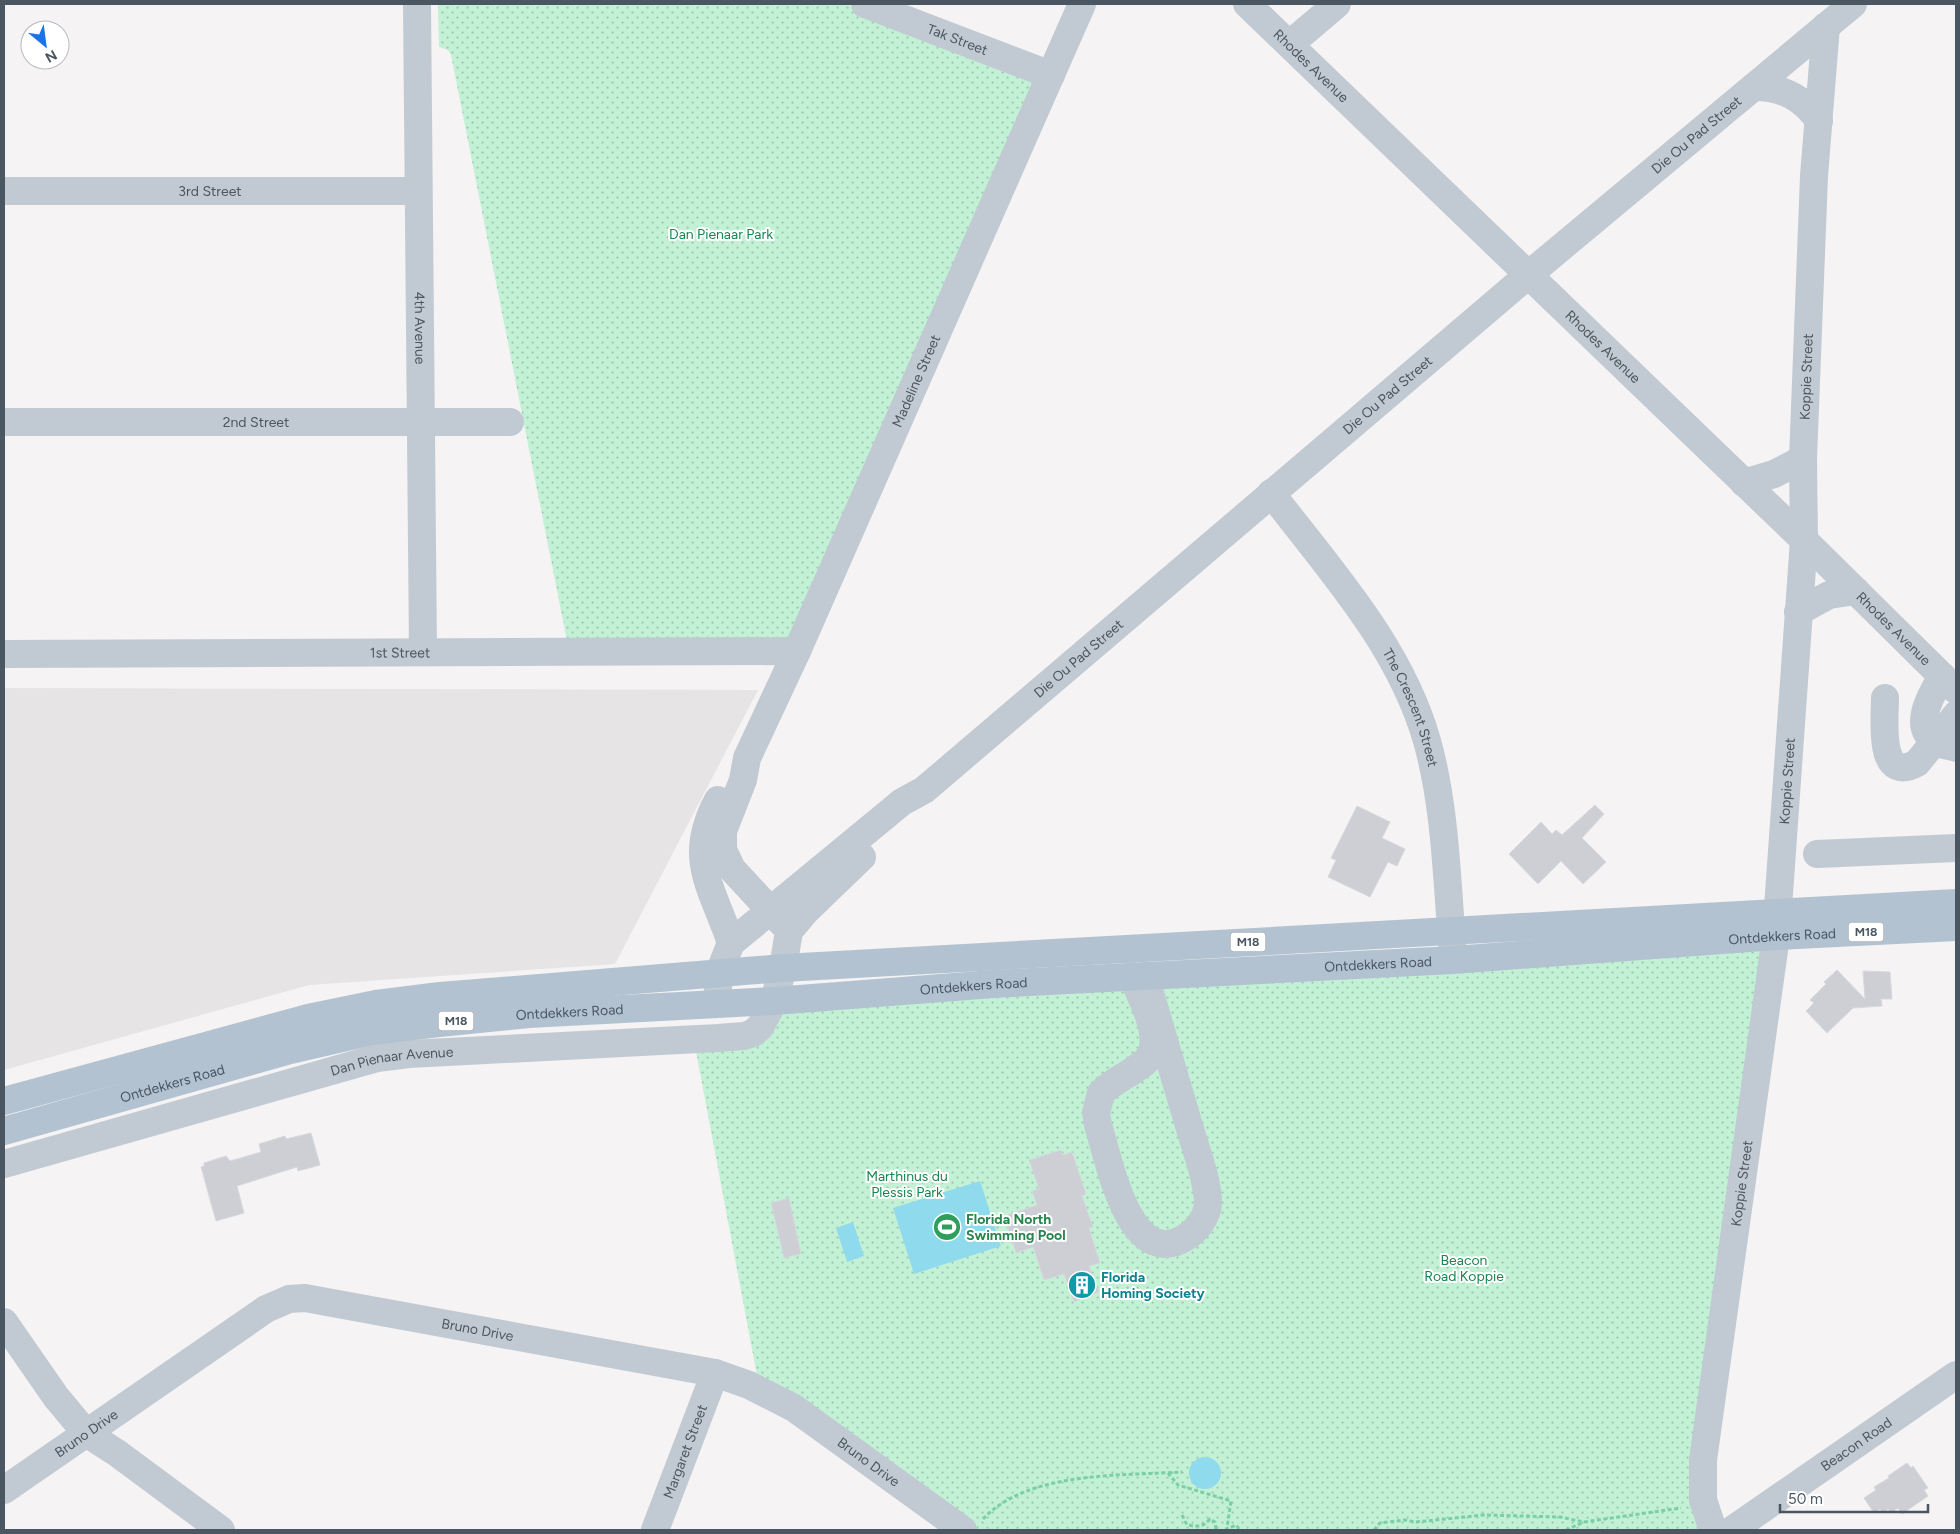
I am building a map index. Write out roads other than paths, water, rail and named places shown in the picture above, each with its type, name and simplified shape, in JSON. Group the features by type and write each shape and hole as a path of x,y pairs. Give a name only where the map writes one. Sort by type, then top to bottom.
{"main road":[{"name":"Ontdekkers Road","path":"4,1131 290,1050 372,1031 530,1014 774,1001 1139,976 1453,960 1776,925 1956,903"},
{"name":"Ontdekkers Road","path":"4,1101 240,1036 376,1004 440,996 783,968 1451,931 1776,925 1956,927"}],"street":[{"name":"4th Avenue","path":"417,4 423,652"},
{"name":"Tak Street","path":"865,4 1051,75"},
{"name":"Madeline Street","path":"788,932 772,910 732,869 723,850 723,830 743,780 747,758 797,651 1082,4"},
{"name":"Rhodes Avenue","path":"1246,4 1290,44 1527,276 1804,540 1949,683"},
{"path":"1290,44 1337,4"},
{"name":"Die Ou Pad Street","path":"717,1003 719,973 732,943 902,802 924,790 1527,276 1853,4"},
{"name":"Koppie Street","path":"1713,1530 1704,1505 1703,1460 1776,925 1804,540 1803,459 1814,176 1826,26"},
{"path":"1754,87 1765,87 1790,93 1808,106 1819,121"},
{"name":"3rd Street","path":"4,191 418,191"},
{"name":"2nd Street","path":"4,422 510,422"},
{"path":"1744,483 1774,474 1803,459"},
{"name":"The Crescent Street","path":"1271,493 1370,623 1390,654 1416,709 1434,770 1453,960"},
{"path":"1798,612 1830,596 1856,591"},
{"name":"1st Street","path":"4,654 797,651"},
{"path":"1946,746 1928,735 1924,723 1932,694 1949,683"},
{"path":"1885,698 1888,758 1892,763 1904,767 1911,766 1946,746 1956,715"},
{"name":"Madeline Street","path":"732,943 703,866 702,838 733,770 747,758"},
{"name":"Die Ou Pad Street","path":"788,932 821,896 911,813 924,790"},
{"path":"1817,854 1956,848"},
{"path":"774,1001 783,968 788,932"},
{"path":"1139,976 1197,1155 1208,1200 1205,1214 1193,1232 1186,1238 1171,1243 1148,1239 1133,1224 1120,1199 1096,1113 1101,1094 1146,1061 1154,1046 1155,1038 1146,1011 1139,976"},
{"name":"Dan Pienaar Avenue","path":"4,1164 376,1058 409,1054 744,1036 753,1033 760,1027 774,1001"},
{"name":"Bruno Drive","path":"4,1490 258,1314 289,1299 313,1300 715,1373 756,1388 794,1408 970,1527"},
{"path":"4,1322 56,1397 86,1433 117,1453 221,1530"},
{"name":"Margaret Street","path":"655,1530 715,1373"},
{"name":"Beacon Road","path":"1732,1530 1956,1375"}],"water":[{"name":"Florida North Swimming Pool","path":"980,1181 1001,1246 914,1274 893,1208"},
{"path":"853,1222 864,1256 847,1262 836,1228"},
{"path":"1205,1457 1211,1458 1216,1462 1220,1467 1220,1479 1216,1484 1211,1488 1205,1489 1199,1488 1194,1484 1190,1479 1189,1473 1190,1467 1194,1462 1199,1458"}],"place":[{"name":"Florida North Swimming Pool","path":"947,1227"},
{"name":"Florida Homing Society","path":"1082,1285"}],"park label":[{"name":"Dan Pienaar Park","path":"721,234"},
{"name":"Marthinus du Plessis Park","path":"907,1184"},
{"name":"Beacon Road Koppie","path":"1464,1268"}]}
